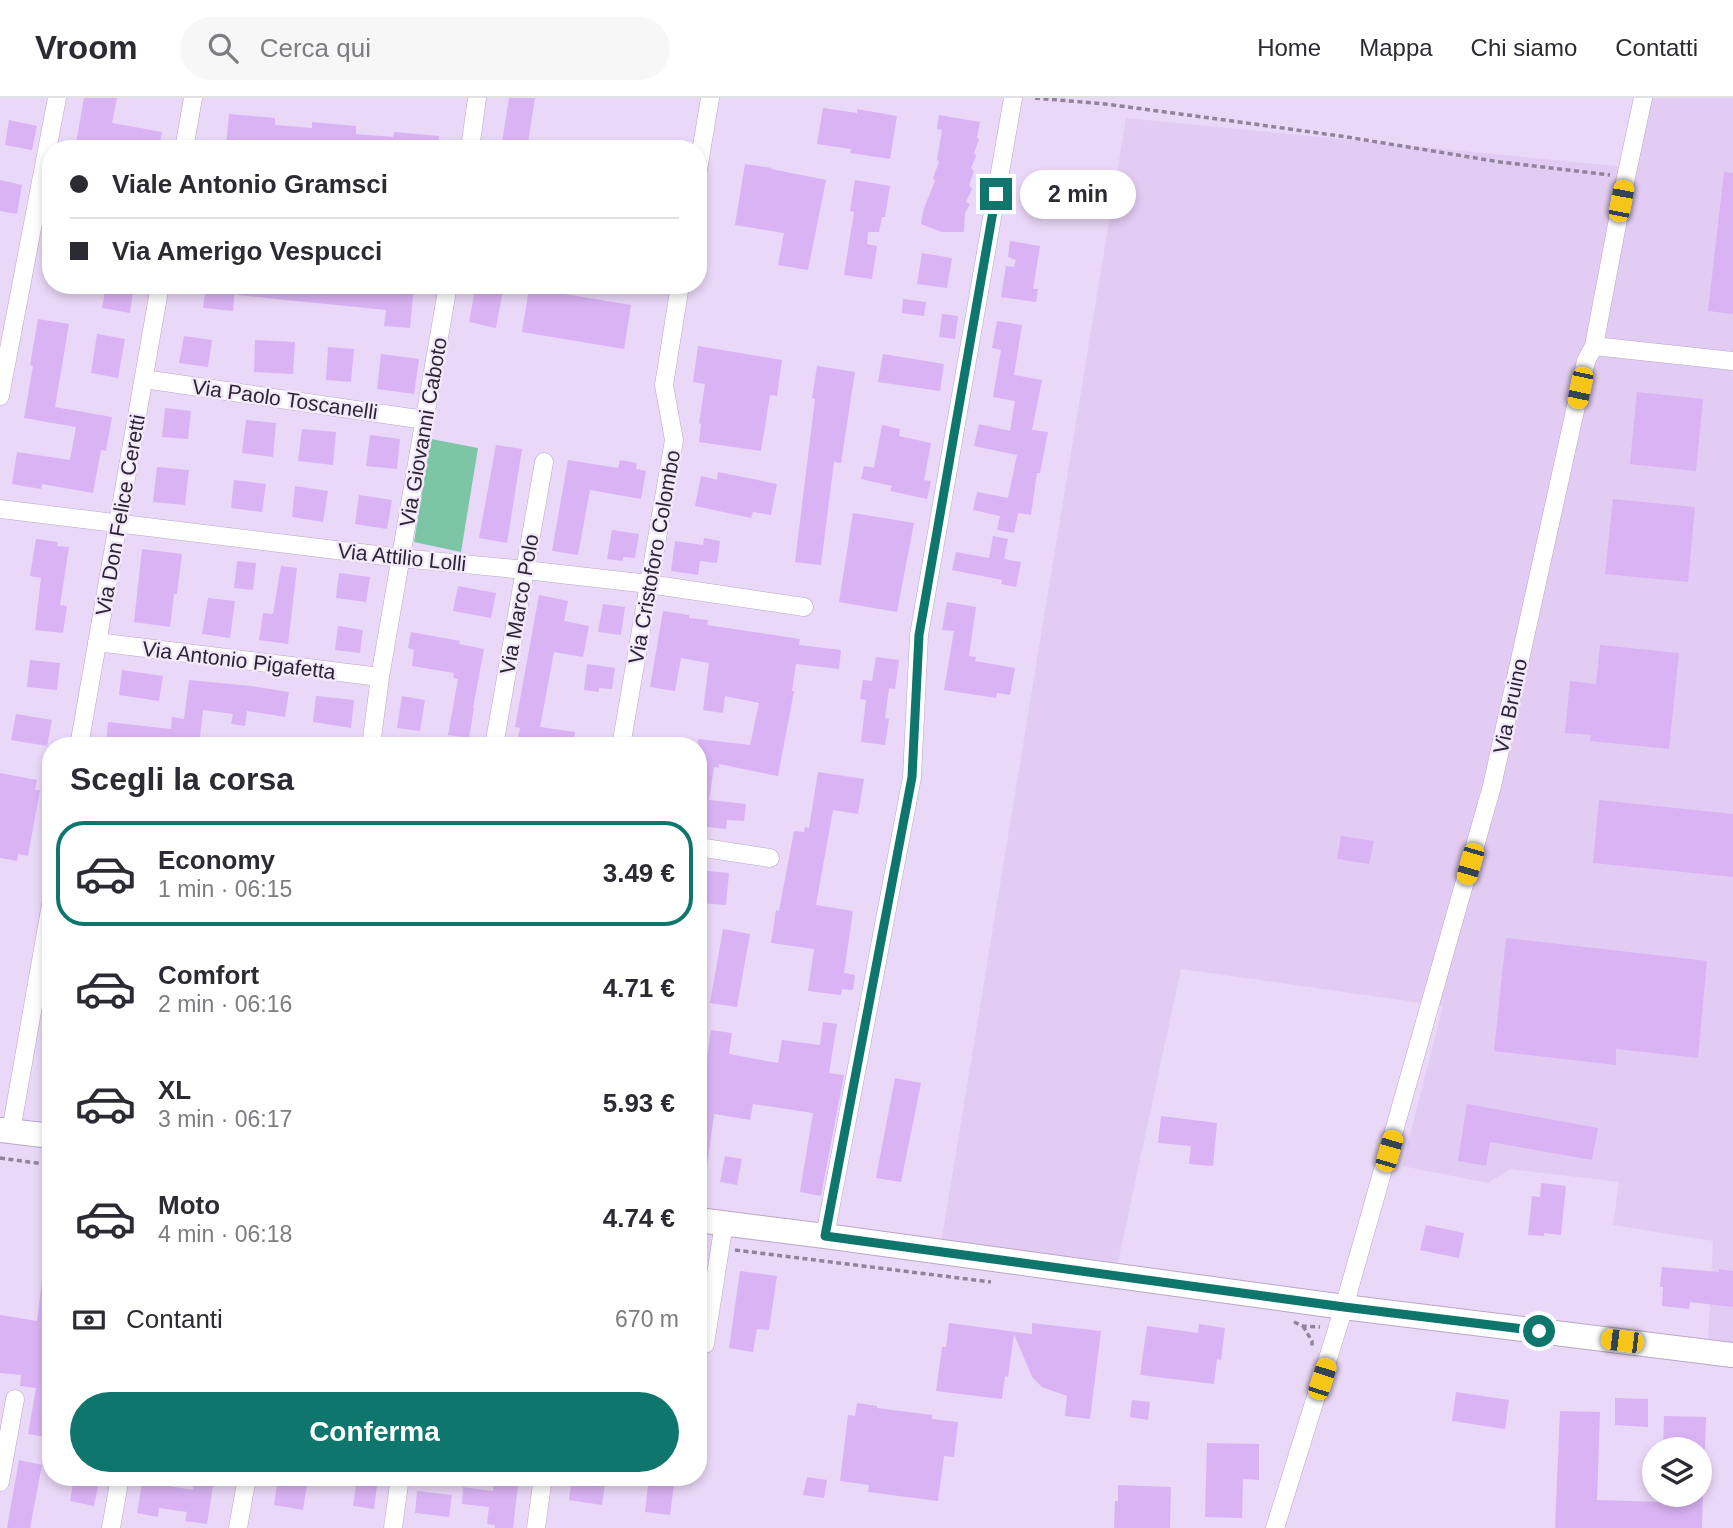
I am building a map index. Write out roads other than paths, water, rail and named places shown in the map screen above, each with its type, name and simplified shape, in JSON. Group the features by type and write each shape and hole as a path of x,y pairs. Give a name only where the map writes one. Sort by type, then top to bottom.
{"street":[{"path":"49,140 57,98"},
{"path":"186,140 193,98"},
{"path":"471,140 477,98"},
{"path":"703,140 710,98"},
{"path":"825,1236 912,777 919,635 1013,98"},
{"name":"Via Bruino","path":"1275,1528 1344,1307 1493,786 1586,362 1594,346 1643,98"},
{"path":"0,396 42,176"},
{"name":"Via Don Felice Ceretti","path":"81,737 158,294"},
{"name":"Via Giovanni Caboto","path":"372,737 380,677 446,294"},
{"name":"Via Cristoforo Colombo","path":"623,737 674,440 664,385 679,294"},
{"path":"1594,346 1733,361"},
{"name":"Via Paolo Toscanelli","path":"144,379 425,420"},
{"name":"Via Marco Polo","path":"496,737 544,462"},
{"name":"Via Attilio Lolli","path":"0,509 401,558 649,584 804,607"},
{"name":"Via Antonio Pigafetta","path":"97,642 380,677"},
{"path":"707,848 770,858"},
{"path":"42,948 5,1130 42,1135"},
{"path":"707,1221 1344,1307 1733,1355"},
{"path":"707,1331 724,1223"},
{"path":"0,1482 15,1399"},
{"path":"111,1528 118,1486"},
{"path":"238,1528 245,1486"},
{"path":"393,1528 399,1486"},
{"path":"536,1528 542,1486"}]}
